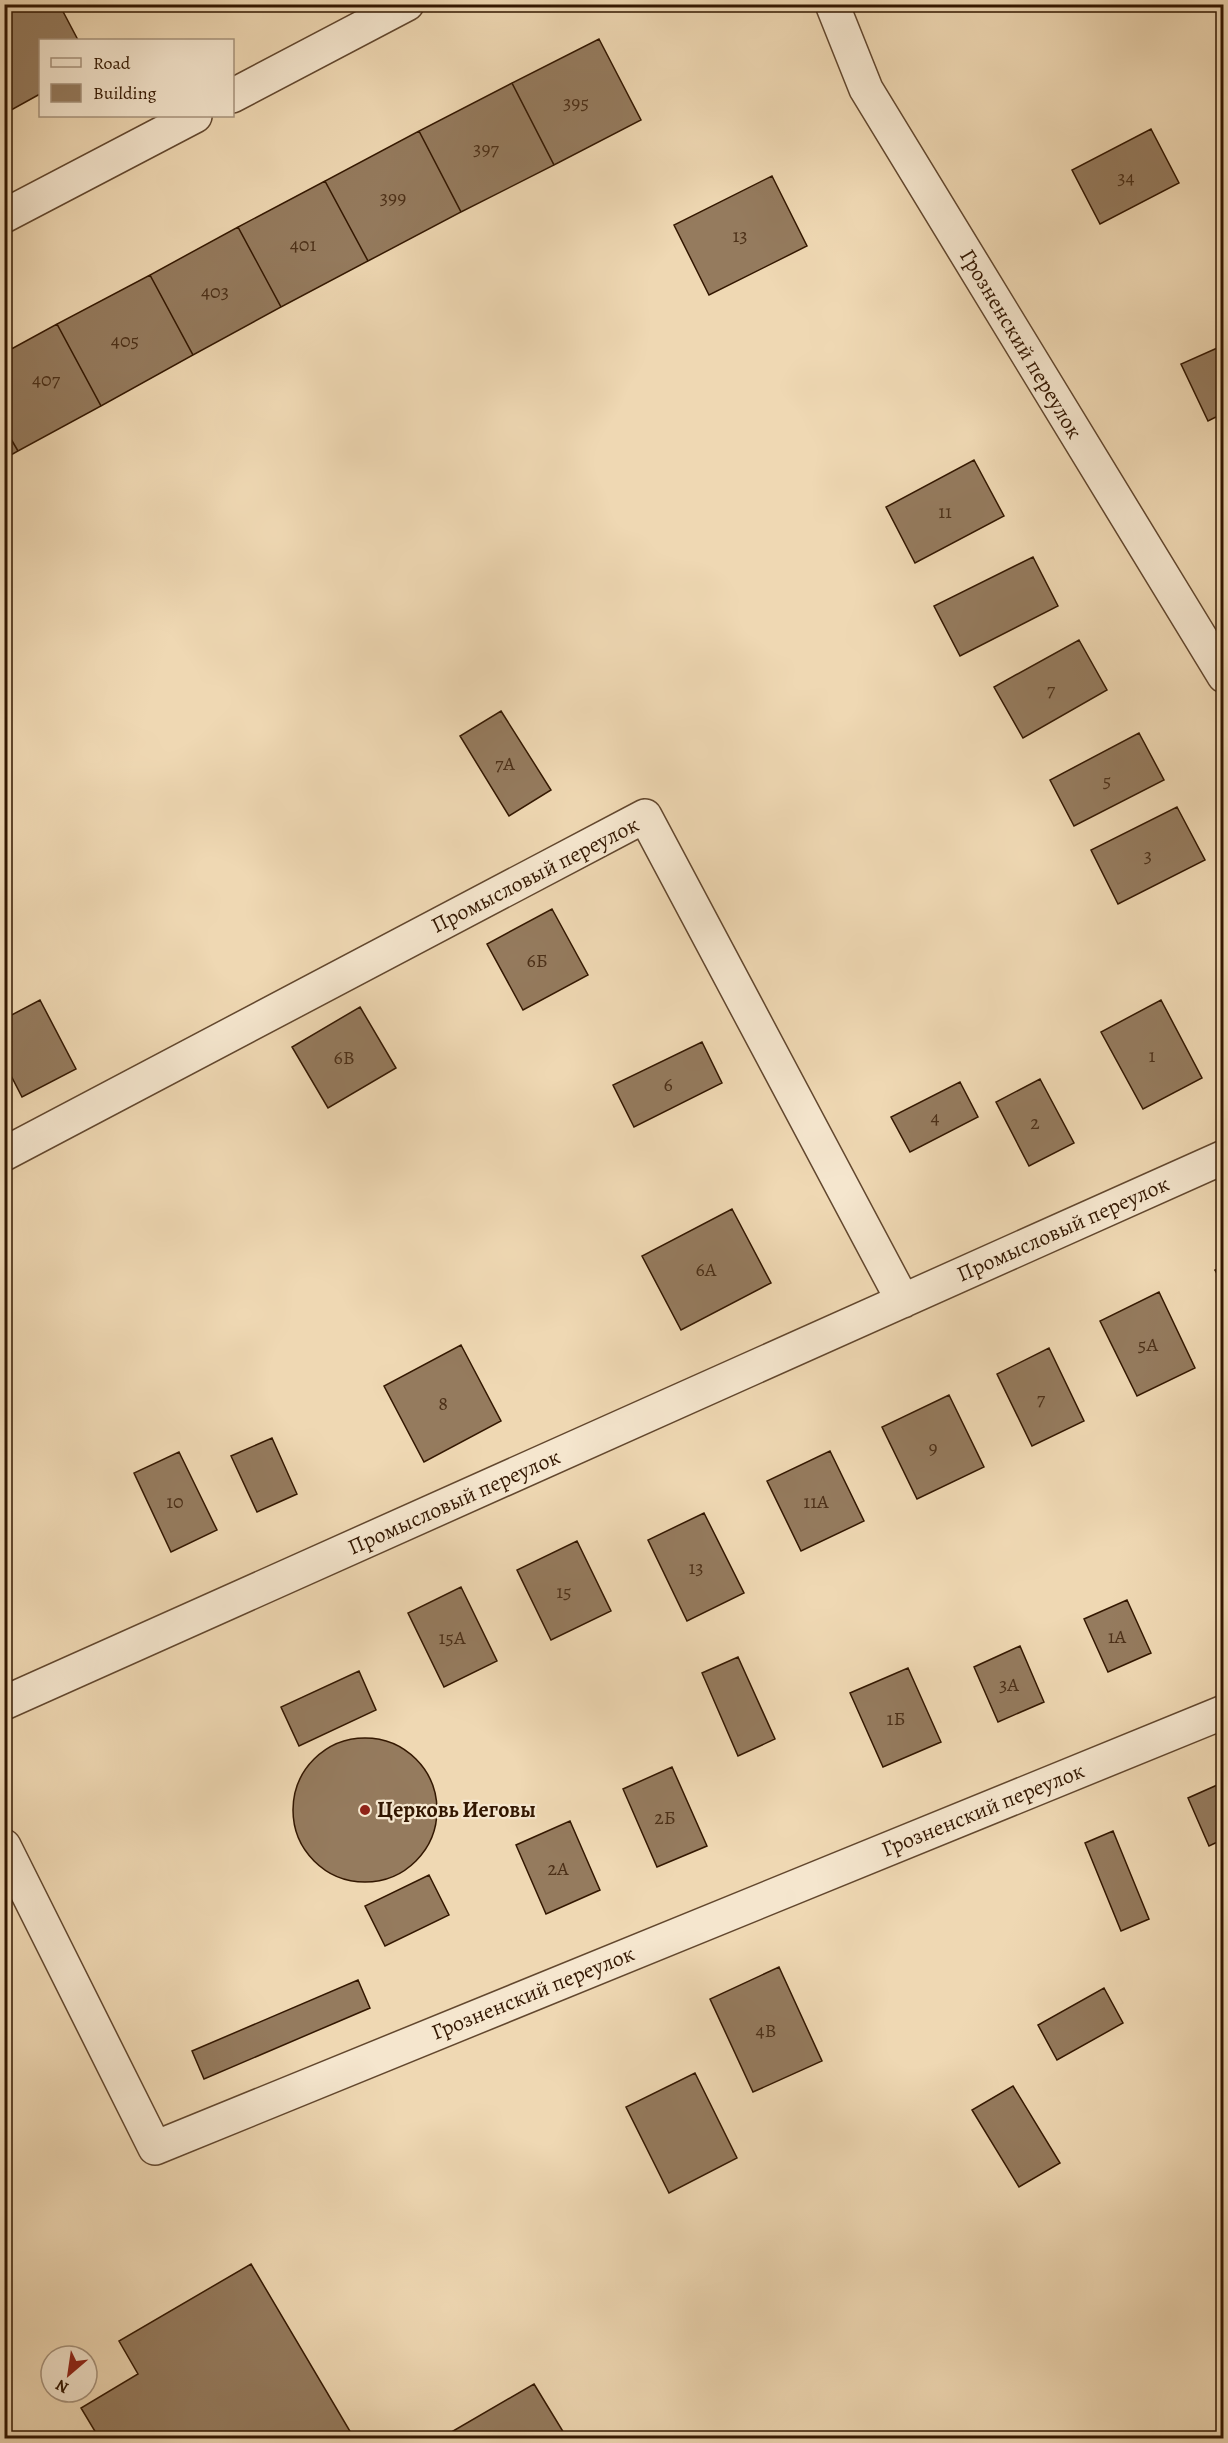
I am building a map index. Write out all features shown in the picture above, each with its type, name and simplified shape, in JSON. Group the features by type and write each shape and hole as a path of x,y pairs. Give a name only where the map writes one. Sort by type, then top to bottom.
{"street":[{"path":"234,95 407,4"},
{"name":"Грозненский переулок","path":"832,4 866,89 1224,676"},
{"path":"4,216 193,117"},
{"name":"Промысловый переулок","path":"4,1154 645,816 903,1300"},
{"name":"Промысловый переулок","path":"4,1703 1224,1157"},
{"name":"Грозненский переулок","path":"4,1846 155,2148 1224,1712"}],"building":[{"path":"9,4 59,4 77,39 39,39 39,95 4,114 4,7"},
{"path":"599,39 641,120 554,165 512,83"},
{"path":"512,83 554,165 461,212 419,131"},
{"path":"1151,129 1179,183 1100,224 1072,170"},
{"path":"419,131 461,212 368,261 325,181"},
{"path":"772,176 807,246 709,295 674,225"},
{"path":"325,181 368,261 281,307 238,227"},
{"path":"238,227 281,307 193,355 150,275"},
{"path":"150,275 193,355 101,406 57,324"},
{"path":"57,324 101,406 18,451 4,427 4,353"},
{"path":"1224,345 1224,413 1208,421 1181,364"},
{"path":"4,427 18,451 4,459"},
{"path":"974,460 1004,516 915,563 886,507"},
{"path":"1033,557 1058,606 960,656 934,606"},
{"path":"1079,640 1107,690 1023,738 994,687"},
{"path":"501,711 551,790 509,816 460,736"},
{"path":"1139,733 1164,780 1074,826 1050,780"},
{"path":"1177,807 1205,860 1118,904 1091,850"},
{"path":"552,909 588,975 523,1010 487,944"},
{"path":"40,1000 76,1069 22,1097 4,1062 4,1019"},
{"path":"1161,1000 1202,1078 1143,1109 1101,1032"},
{"path":"360,1007 396,1068 328,1108 292,1047"},
{"path":"702,1042 722,1083 634,1127 613,1085"},
{"path":"1040,1079 1074,1143 1029,1166 996,1102"},
{"path":"960,1082 978,1117 910,1152 891,1117"},
{"path":"732,1209 771,1283 681,1330 642,1256"},
{"path":"1224,1266 1224,1287 1215,1270"},
{"path":"1159,1292 1195,1368 1137,1396 1100,1321"},
{"path":"461,1345 501,1421 424,1462 384,1386"},
{"path":"1049,1348 1084,1421 1032,1446 997,1374"},
{"path":"949,1395 984,1467 917,1499 882,1427"},
{"path":"272,1438 297,1494 257,1512 231,1456"},
{"path":"830,1451 864,1521 801,1551 767,1481"},
{"path":"179,1452 217,1530 171,1552 134,1473"},
{"path":"704,1513 744,1593 687,1621 648,1540"},
{"path":"577,1541 611,1611 551,1640 517,1570"},
{"path":"461,1587 497,1661 444,1687 408,1613"},
{"path":"1127,1600 1151,1653 1108,1672 1084,1619"},
{"path":"1020,1646 1044,1702 998,1722 974,1667"},
{"path":"738,1657 775,1739 738,1756 702,1673"},
{"path":"908,1668 941,1742 883,1767 850,1693"},
{"path":"359,1671 376,1710 299,1746 281,1707"},
{"name":"Церковь Иеговы","path":"365,1738 392,1744 405,1750 416,1759 425,1770 431,1783 437,1810 431,1837 425,1850 416,1861 405,1870 392,1876 365,1882 338,1876 325,1870 314,1861 305,1850 299,1837 293,1810 299,1783 305,1770 314,1759 325,1750 338,1744"},
{"path":"672,1767 707,1846 657,1867 623,1789"},
{"path":"1224,1782 1224,1839 1209,1846 1188,1798"},
{"path":"570,1821 600,1890 546,1914 516,1845"},
{"path":"1113,1831 1149,1919 1121,1931 1085,1843"},
{"path":"429,1875 449,1915 385,1946 365,1906"},
{"path":"779,1967 822,2061 753,2092 710,1999"},
{"path":"358,1980 370,2008 204,2079 192,2051"},
{"path":"1104,1988 1123,2023 1057,2060 1038,2025"},
{"path":"695,2073 737,2158 669,2193 626,2107"},
{"path":"1013,2086 1060,2163 1019,2187 972,2110"},
{"path":"251,2264 354,2438 99,2438 81,2408 88,2404 99,2404 99,2397 138,2374 119,2341"},
{"path":"534,2384 567,2438 441,2438"}],"place":[{"name":"Церковь Иеговы","path":"365,1810"}]}
